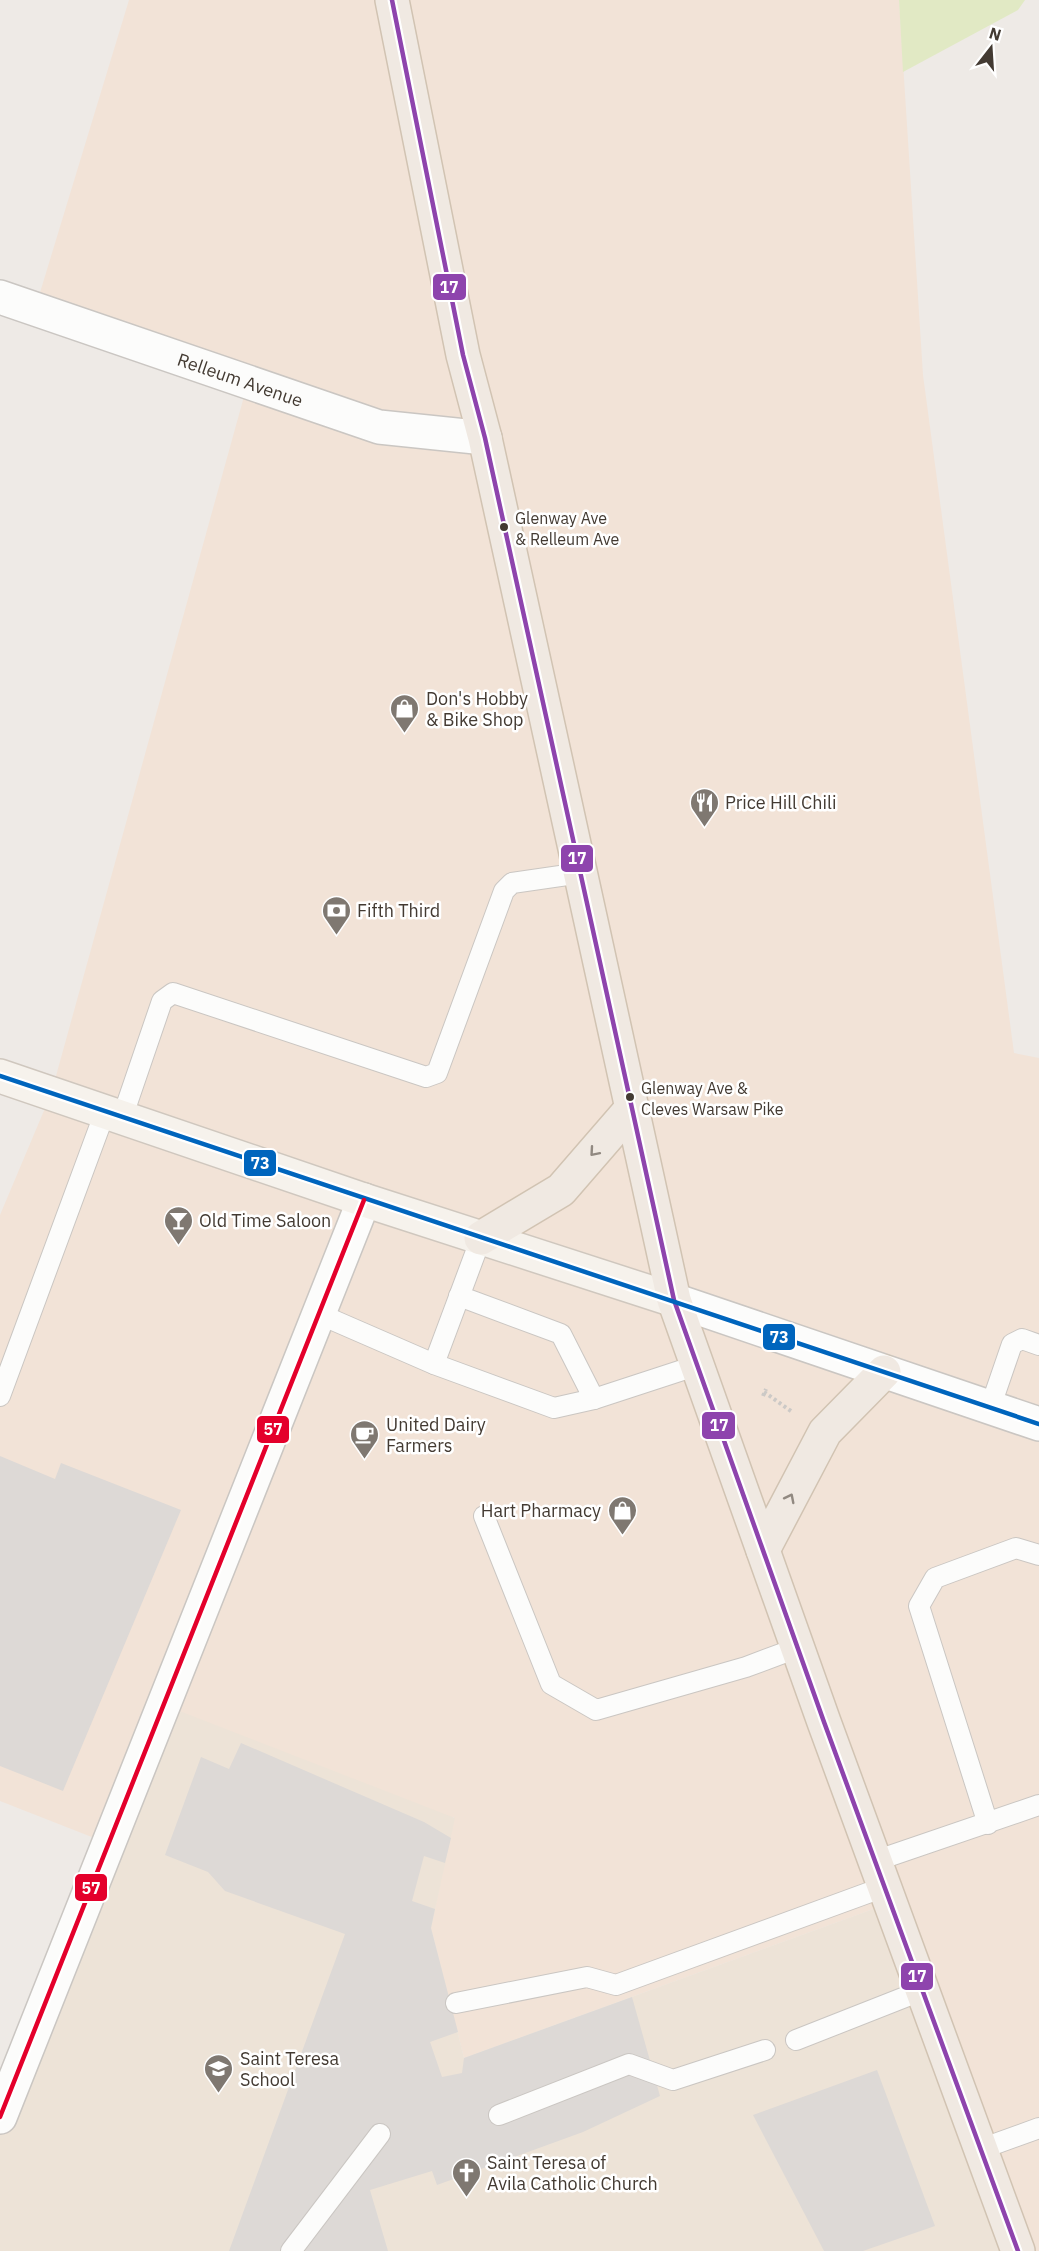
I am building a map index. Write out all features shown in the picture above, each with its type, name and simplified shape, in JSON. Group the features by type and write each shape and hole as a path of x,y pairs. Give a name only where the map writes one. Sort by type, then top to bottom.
{"main road":[{"path":"392,0 463,355 485,438 674,1300 797,1648 1018,2251"},
{"path":"481,1238 561,1190 632,1108"},
{"path":"763,1550 825,1432 884,1372"}],"street":[{"name":"Relleum Avenue","path":"0,297 379,427 485,438"},
{"path":"0,1076 364,1200 674,1300 1039,1424"},
{"path":"0,2117 364,1200"}],"lane":[{"path":"0,1396 162,1001 173,993 426,1077 437,1072 504,891 512,883 581,873"},
{"path":"434,1364 481,1238"},
{"path":"459,1296 561,1334 594,1399"},
{"path":"320,1314 434,1364 554,1408 594,1399 698,1365"},
{"path":"990,1407 1012,1344 1022,1339 1039,1345"},
{"path":"484,1516 551,1684 596,1710 746,1667 797,1648"},
{"path":"988,1824 919,1606 935,1578 1016,1548 1039,1555"},
{"path":"456,2003 587,1977 616,1985 879,1874 988,1824 1039,1805"},
{"path":"796,2040 922,1990"},
{"path":"499,2115 629,2064 673,2080 765,2050"},
{"path":"981,2149 1039,2128"},
{"path":"291,2251 380,2134"}],"path":[{"path":"763,1396 766,1389"}],"shaded area":[{"path":"129,0 899,0 923,375 1014,1053 1039,1058 1039,2251 1018,2251 890,1903 464,2058 431,1928 454,1817 107,1843 0,1801 0,1215 51,1094 248,382 35,309"},
{"path":"0,1456 55,1479 61,1463 181,1510 63,1791 0,1766"},
{"path":"164,1705 455,1818 431,1928 464,2058 890,1903 1018,2251 0,2251 0,2117"},
{"path":"241,1743 424,1822 451,1838 445,1863 424,1856 412,1901 435,1909 431,1928 458,2032 430,2042 442,2077 462,2073 464,2058 632,1997 660,2096 583,2132 437,2185 432,2171 370,2190 388,2251 229,2251 345,1934 225,1891 208,1872 165,1855 201,1757 229,1769"},
{"path":"877,2070 935,2226 863,2251 824,2251 753,2115"}],"green space":[{"path":"899,0 1025,0 1018,10 903,72"}],"transit line":[{"name":"17","path":"392,0 463,355 485,438 674,1300 824,1722 1018,2251"},
{"name":"73","path":"0,1076 1039,1424"},
{"name":"57","path":"0,2117 364,1200"}],"place":[{"name":"Glenway Ave & Relleum Ave","path":"504,527"},
{"name":"Don's Hobby & Bike Shop","path":"405,734"},
{"name":"Price Hill Chili","path":"704,828"},
{"name":"Fifth Third","path":"336,936"},
{"name":"Glenway Ave & Cleves Warsaw Pike","path":"630,1097"},
{"name":"Old Time Saloon","path":"178,1246"},
{"name":"United Dairy Farmers","path":"365,1460"},
{"name":"Hart Pharmacy","path":"622,1536"},
{"name":"Saint Teresa School","path":"219,2094"},
{"name":"Saint Teresa of Avila Catholic Church","path":"466,2198"}]}
